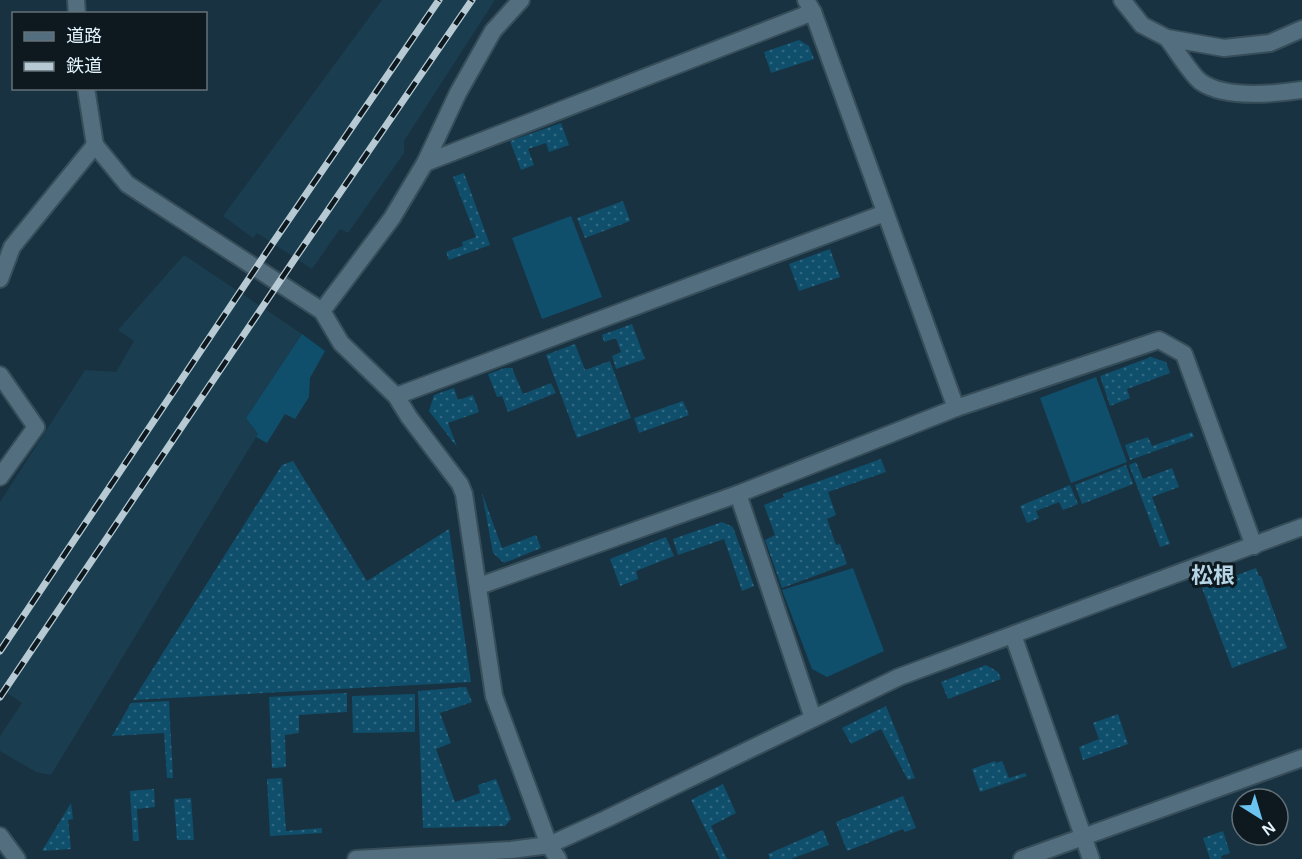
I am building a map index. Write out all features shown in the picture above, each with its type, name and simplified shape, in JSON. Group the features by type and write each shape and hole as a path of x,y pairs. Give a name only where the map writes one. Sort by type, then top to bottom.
{"street":[{"path":"322,311 392,218 424,163 458,93 494,32 521,0"},
{"path":"1122,0 1143,25 1167,38 1224,48 1270,44 1302,29"},
{"path":"424,163 809,6 956,408"},
{"path":"1167,38 1200,82 1210,86 1231,94 1302,90"},
{"path":"86,90 95,146 127,184 322,311 341,343 396,396 409,417 460,484 464,494 479,586 494,696 553,852"},
{"path":"0,279 12,247 95,146"},
{"path":"396,396 885,213"},
{"path":"479,586 738,494 956,408 1159,340 1184,354 1254,546"},
{"path":"0,375 36,427 0,477"},
{"path":"738,494 813,718"},
{"path":"356,859 511,850 553,852 606,819 899,677 1302,527"},
{"path":"1013,635 1091,859"},
{"path":"1022,859 1302,758"},
{"path":"0,836 17,859"}],"shaded area":[{"path":"382,0 495,0 404,141 404,153 348,233 340,229 312,269 257,233 253,238 223,216"},
{"path":"799,40 809,46 814,59 771,73 764,52"},
{"path":"561,123 569,145 549,152 546,143 528,149 534,165 521,170 510,141"},
{"path":"464,173 490,245 449,260 446,252 463,246 462,242 476,237 453,177"},
{"path":"623,201 630,221 585,238 577,218"},
{"path":"571,216 602,297 542,319 512,238"},
{"path":"830,249 840,277 799,291 789,264"},
{"path":"184,255 302,334 246,418 258,434 51,775 36,772 0,751 0,736 22,703 0,688 0,502 85,370 116,372 134,341 118,330"},
{"path":"632,324 645,359 616,369 612,356 621,352 616,338 604,342 602,335"},
{"path":"302,334 325,351 310,378 309,397 295,419 285,414 267,443 256,437 258,434 246,418"},
{"path":"575,344 585,370 610,361 631,418 577,438 546,355"},
{"path":"1151,357 1166,362 1170,373 1127,389 1130,398 1110,406 1100,376"},
{"path":"512,368 523,394 551,383 556,393 508,412 502,396 497,397 488,374"},
{"path":"1096,377 1127,462 1071,483 1040,398"},
{"path":"454,388 458,400 473,395 479,412 448,423 457,447 429,411 434,395"},
{"path":"683,401 689,415 639,433 634,418"},
{"path":"1192,432 1194,437 1130,460 1125,445 1148,437 1152,446"},
{"path":"881,459 886,472 828,492 836,515 827,519 836,545 840,544 847,564 782,588 765,540 775,535 764,505 784,497 783,494"},
{"path":"293,461 367,581 449,529 471,682 133,700 282,465"},
{"path":"1136,462 1143,479 1172,468 1179,487 1152,497 1170,544 1160,547 1129,465"},
{"path":"1126,465 1133,484 1082,504 1075,485"},
{"path":"1070,485 1078,504 1063,510 1059,502 1036,511 1039,518 1027,523 1020,506"},
{"path":"482,493 502,548 536,535 541,548 504,563 493,553"},
{"path":"722,522 733,527 754,586 742,591 724,539 678,555 673,539"},
{"path":"666,537 674,556 636,571 638,579 620,586 610,559"},
{"path":"853,568 884,651 827,677 812,669 782,590"},
{"path":"1256,568 1287,648 1232,668 1202,588"},
{"path":"986,665 998,672 1001,679 948,699 941,682"},
{"path":"466,687 472,702 440,713 451,743 436,749 455,802 480,793 478,785 496,779 511,819 505,826 423,828 418,691"},
{"path":"347,693 347,712 299,715 299,733 285,735 286,767 272,768 269,697"},
{"path":"415,694 415,732 353,733 352,696"},
{"path":"169,701 173,778 167,778 164,733 112,736 131,703"},
{"path":"886,706 915,778 908,780 881,729 851,744 842,728"},
{"path":"1118,714 1128,744 1083,760 1079,747 1099,739 1093,723"},
{"path":"995,761 996,763 1002,761 1009,778 1025,773 1027,776 980,792 972,769"},
{"path":"282,778 286,831 322,828 322,833 270,836 267,779"},
{"path":"723,784 736,813 711,826 727,859 720,859 691,800"},
{"path":"154,789 155,807 137,809 139,841 133,841 130,791"},
{"path":"903,796 916,828 905,832 903,829 847,851 836,822"},
{"path":"191,798 194,840 177,840 174,799"},
{"path":"71,803 73,819 68,820 71,849 42,851"},
{"path":"823,830 829,845 791,859 770,859 768,854"},
{"path":"1223,831 1230,853 1221,856 1222,859 1210,859 1203,838"}],"railway":[{"path":"0,651 272,244 439,0"},
{"path":"0,697 472,0"}],"district":[{"name":"松根","path":"1213,575"}]}
